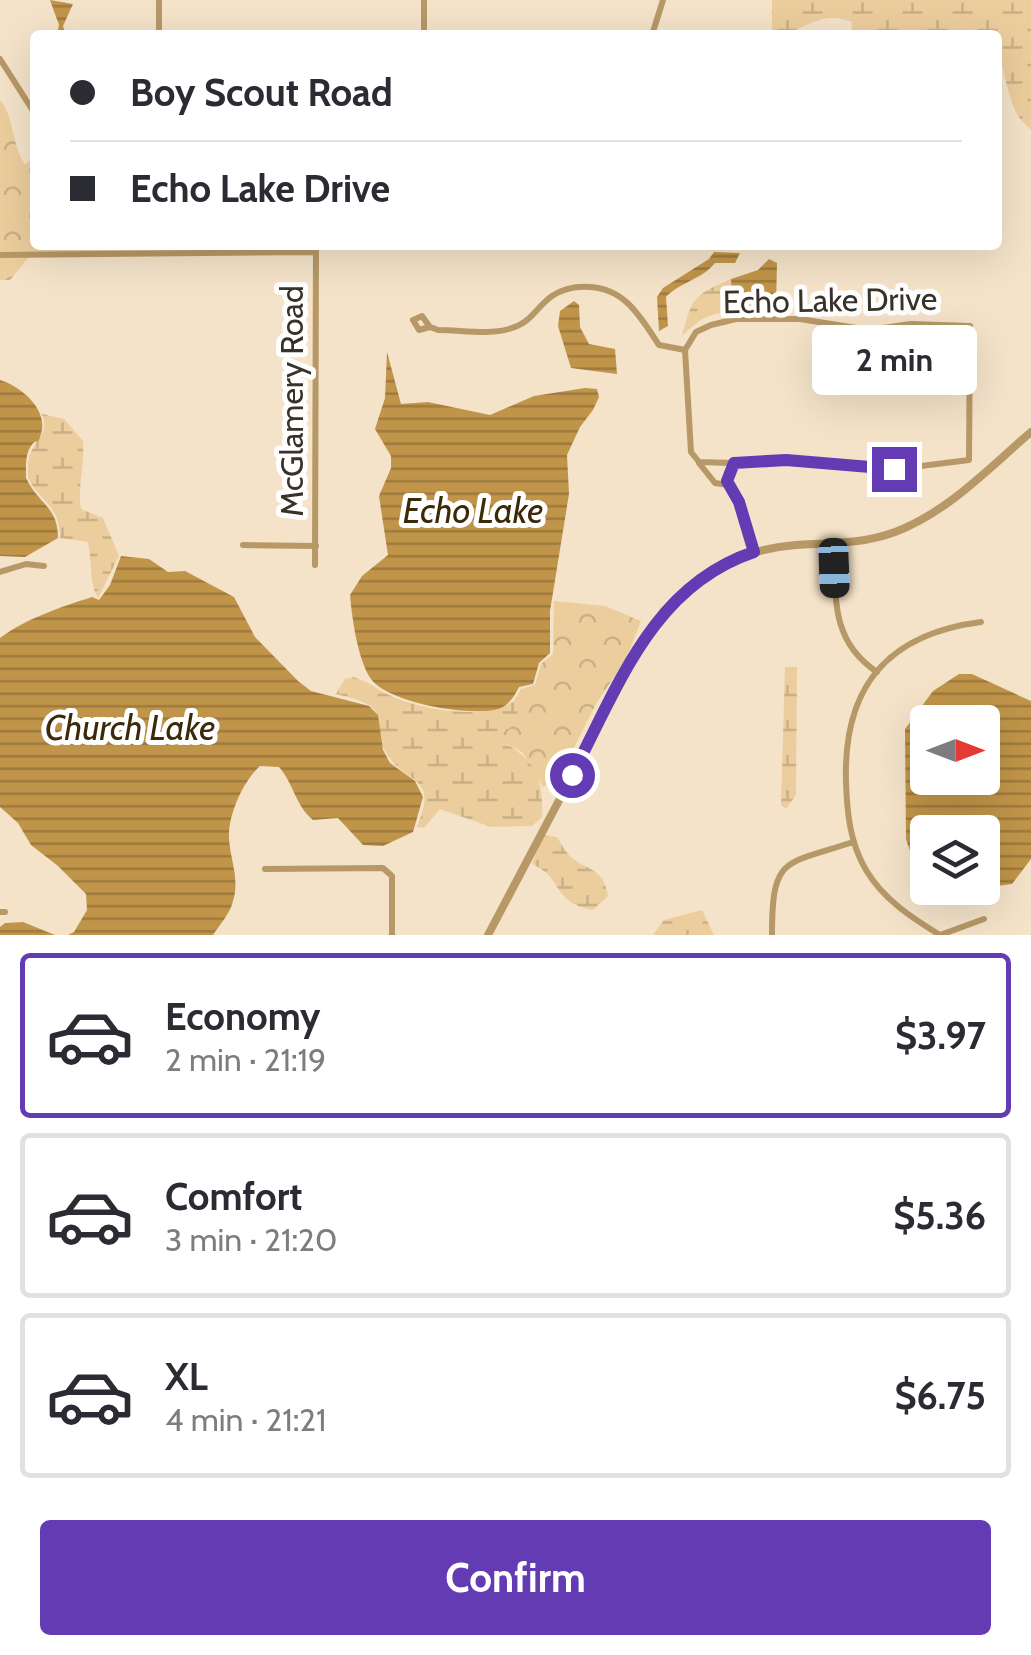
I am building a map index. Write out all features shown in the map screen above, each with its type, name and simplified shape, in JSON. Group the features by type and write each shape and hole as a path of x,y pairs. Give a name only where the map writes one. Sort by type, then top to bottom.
{"street":[{"path":"159,0 159,30"},
{"path":"424,0 424,30"},
{"path":"654,30 663,0"},
{"path":"0,59 30,106"},
{"name":"McGlamery Road","path":"0,255 95,250"},
{"name":"McGlamery Road","path":"315,565 316,250"},
{"path":"430,326 438,330 505,330 530,320 551,297 574,286 600,288 630,303 659,345 685,350"},
{"name":"Echo Lake Drive","path":"800,319 870,330 911,324 970,326 969,460 889,470 786,460 699,462 693,458 690,445 685,350 696,332 711,324 800,319"},
{"path":"488,935 657,620 697,580 754,552 878,538 922,521 1031,432"},
{"path":"699,462 715,484 728,484"},
{"path":"734,463 727,475 728,484 739,502 754,552"},
{"path":"834,543 836,608 844,640 877,672"},
{"path":"243,545 316,546"},
{"path":"0,572 26,564 44,566"},
{"path":"981,622 922,635 896,652 863,690 849,731 845,760 853,842 866,870 884,893 916,921 940,935 984,919"},
{"path":"772,935 772,890 779,874 791,862 853,842"},
{"path":"265,869 383,868 392,876 392,935"}],"green space":[{"path":"772,0 1031,0 1031,130 1012,103 1002,62 1002,30 851,30 852,22 829,18 795,30 772,30"},
{"path":"0,100 25,164 30,160 30,250 241,250 0,253"},
{"path":"29,257 10,280 0,280 0,258"},
{"path":"731,279 733,313 705,318 682,336 696,299"},
{"path":"42,414 64,419 83,441 81,509 103,518 119,556 98,598 88,542 60,538 57,518 28,478 30,455 43,431"},
{"path":"554,601 605,606 641,621 627,657 596,704 559,777 543,787 522,752 487,733 510,728 518,714 514,701 521,689 535,685 541,664 553,654"},
{"path":"785,667 797,667 796,795 786,809 781,805"},
{"path":"353,677 384,693 434,709 487,711 514,701 518,714 510,728 488,733 531,765 540,786 542,817 532,826 491,827 440,809 424,828 417,827 423,810 423,789 389,757 375,711 356,699 336,694 345,679"},
{"path":"542,835 557,837 571,857 603,880 608,896 593,910 571,902 549,876 532,864"},
{"path":"702,910 714,935 653,935 664,920"}],"water":[{"path":"50,0 73,4 64,30 58,30"},
{"path":"714,252 740,253 735,263 715,263 666,297 668,326 659,331 657,297 663,288"},
{"path":"769,259 777,263 773,313 733,313 731,279 758,270"},
{"path":"574,301 579,305 580,327 589,344 615,349 617,374 571,368 558,326 560,311"},
{"name":"Echo Lake","path":"387,352 401,404 428,402 490,415 534,396 597,389 599,397 567,455 569,494 550,611 550,653 539,663 533,684 519,687 509,703 498,709 470,711 431,706 394,695 371,679 363,661 350,595 362,576 388,555 379,496 391,468 391,456 375,429 385,398"},
{"path":"0,380 24,393 41,416 41,434 28,453 26,478 57,527 58,538 25,557 0,556"},
{"name":"Church Lake","path":"121,556 149,559 168,572 185,571 234,597 255,637 298,681 311,691 369,706 378,715 383,750 390,763 415,781 423,797 413,832 383,846 363,845 338,818 313,820 279,767 260,766 242,789 231,819 229,838 235,893 230,910 213,935 68,935 87,910 86,894 31,845 18,823 0,807 0,638 56,609 92,597 99,600 110,585"},
{"path":"959,674 972,674 1031,701 1031,859 1012,884 1000,886 1000,815 910,815 910,851 906,839 905,729 910,722 910,795 1000,795 1000,705 923,705 933,691"},
{"path":"23,922 55,935 0,935 0,927 5,923"}],"route":[{"path":"572,775 664,610 706,574 754,552 739,502 727,481 734,463 786,460 894,469"}]}
